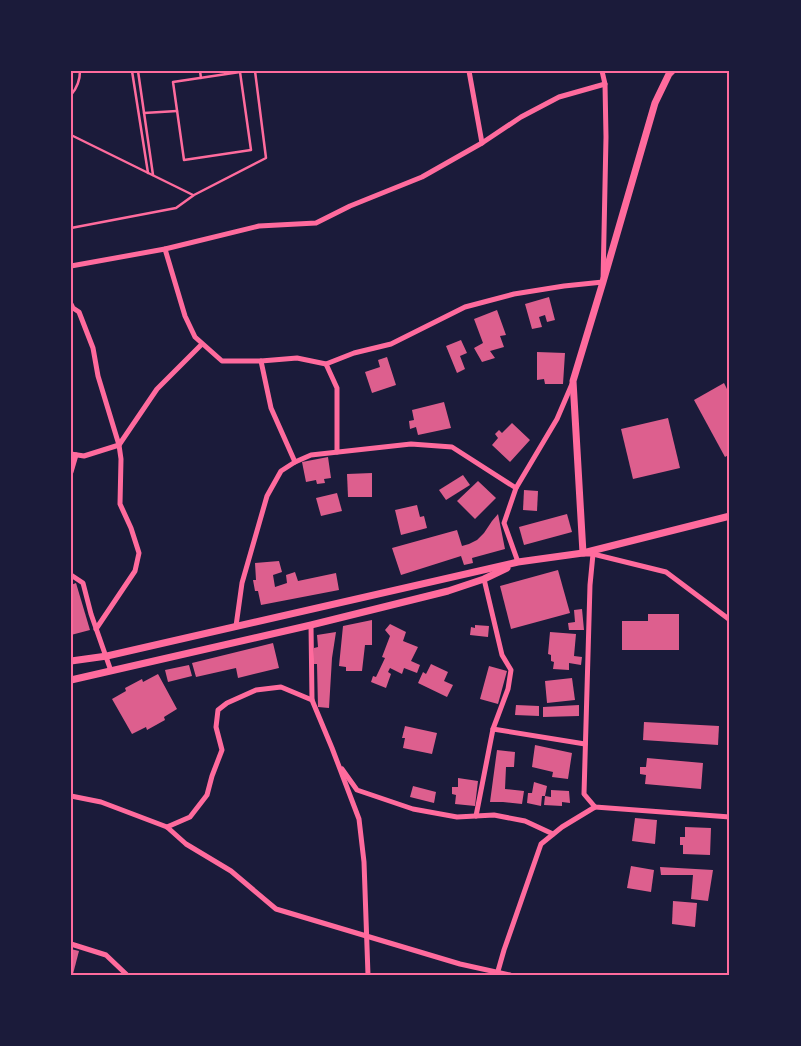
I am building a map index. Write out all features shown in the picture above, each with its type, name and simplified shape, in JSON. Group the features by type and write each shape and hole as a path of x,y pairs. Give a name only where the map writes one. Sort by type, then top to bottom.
{"street":[{"path":"469,71 482,143"},
{"path":"602,71 605,84 606,137 603,282"},
{"path":"518,562 504,522 516,488 557,419 573,381 655,103 670,72"},
{"path":"71,266 165,249 258,226 316,223 350,206 422,177 482,143 521,117 559,97 605,84"},
{"path":"165,249 185,316 195,337 222,361 261,361 297,358 326,364 354,353 391,344 465,307 514,294 603,282"},
{"path":"71,304 79,312 93,348 98,376 122,458 120,504 139,552 136,571 96,629"},
{"path":"71,472 73,454 84,456 119,445 157,389 202,344"},
{"path":"261,361 270,408 295,462"},
{"path":"326,364 337,388 338,452"},
{"path":"573,381 583,553"},
{"path":"236,626 242,583 267,496 281,471 295,462 311,455 411,444 452,447 516,488"},
{"path":"71,661 107,656 518,562 583,553 730,516"},
{"path":"583,553 666,572 729,619"},
{"path":"593,554 590,585 584,794 595,807"},
{"path":"71,680 311,625 448,591 484,579 518,562"},
{"path":"71,575 83,583 91,614 111,671"},
{"path":"476,816 493,728 508,690 511,670 502,655 484,579"},
{"path":"311,625 312,700 359,819 364,862 368,975"},
{"path":"167,827 190,817 207,795 222,750 216,727 218,710 227,703 256,690 281,687 312,700"},
{"path":"493,728 585,744"},
{"path":"337,762 357,790 413,809 457,817 494,815 525,821 553,834"},
{"path":"71,796 100,802 167,827 186,844 231,871 276,909 460,964 510,975"},
{"path":"498,971 541,844 562,827 595,807 730,817"},
{"path":"71,944 106,956 127,975"}],"path":[{"path":"71,95 77,88 80,71"},
{"path":"132,71 148,173"},
{"path":"138,71 153,175"},
{"path":"200,71 200,78"},
{"path":"71,228 176,208 194,195 266,158 255,71"},
{"path":"240,72 251,150 184,160 173,82 200,78 240,72"},
{"path":"144,113 177,111"},
{"path":"71,135 194,195"}],"building":[{"path":"549,297 555,320 547,322 545,315 539,317 542,327 532,329 525,304"},
{"path":"497,310 506,335 500,336 504,347 490,351 495,358 482,362 474,348 483,343 474,319"},
{"path":"461,340 467,353 460,356 465,369 457,373 446,346"},
{"path":"537,352 565,353 563,384 545,384 544,379 537,380"},
{"path":"387,357 396,385 372,393 365,372 380,367 378,360"},
{"path":"724,383 730,395 730,454 725,457 694,400"},
{"path":"444,402 451,428 418,435 416,427 410,429 409,421 414,420 412,410"},
{"path":"668,418 680,468 633,479 621,429"},
{"path":"512,423 530,440 510,462 492,445 498,438 495,434 499,430 502,433"},
{"path":"328,457 331,478 324,479 325,483 317,484 316,480 306,482 302,462"},
{"path":"372,473 372,497 348,497 347,474"},
{"path":"463,475 470,485 446,500 439,490"},
{"path":"478,481 496,498 475,519 457,501"},
{"path":"524,490 538,491 537,511 523,510"},
{"path":"337,493 342,511 321,516 316,498"},
{"path":"417,505 420,517 424,516 427,528 401,535 395,510"},
{"path":"498,514 505,549 472,558 473,563 464,565 461,556 401,575 392,548 457,530 462,546 469,544 477,540 484,533"},
{"path":"567,514 572,532 524,545 519,527"},
{"path":"279,561 282,572 273,575 275,587 287,583 286,575 295,572 298,581 336,573 339,590 261,605 253,580 256,580 255,563"},
{"path":"558,570 570,613 511,629 500,586"},
{"path":"76,583 90,630 71,635 71,585"},
{"path":"582,609 584,630 569,630 568,623 575,622 574,610"},
{"path":"648,614 679,614 679,650 622,650 622,621 648,621"},
{"path":"372,620 372,645 365,645 362,671 346,671 346,667 339,666 343,626"},
{"path":"390,624 406,632 403,641 418,647 411,661 420,665 417,673 404,668 402,674 390,668 388,672 391,674 386,688 371,682 373,676 376,677 385,658 382,657 390,636 385,630"},
{"path":"475,625 489,626 488,637 470,635 471,627 475,628"},
{"path":"336,632 332,658 329,708 318,707 317,664 313,664 314,648 318,647 317,635"},
{"path":"550,632 576,634 574,656 582,657 581,665 569,663 569,670 553,669 554,662 551,661 551,655 548,654"},
{"path":"273,643 279,668 238,678 236,668 196,677 192,663"},
{"path":"431,664 448,672 444,681 453,685 447,697 418,683 423,672 426,674"},
{"path":"189,665 192,676 168,682 165,670"},
{"path":"489,666 507,671 498,704 480,699"},
{"path":"158,674 177,709 164,717 165,720 147,730 146,727 132,734 112,699 126,691 125,688 142,679 143,682"},
{"path":"572,678 575,700 547,703 545,681"},
{"path":"516,705 539,706 539,716 515,715"},
{"path":"579,705 579,716 543,717 543,707"},
{"path":"644,722 719,726 718,745 643,740"},
{"path":"405,726 437,733 432,754 403,748 405,738 402,738"},
{"path":"535,745 572,753 568,779 552,777 553,772 532,767"},
{"path":"497,750 515,752 514,767 506,767 505,789 524,791 522,804 490,802"},
{"path":"647,758 703,763 701,789 645,784 646,775 640,774 640,767 646,767"},
{"path":"458,778 478,781 475,806 455,804 456,795 452,794 452,787 458,787"},
{"path":"534,782 547,786 545,796 542,796 541,806 527,803 528,793 532,793"},
{"path":"413,786 436,792 434,803 410,797"},
{"path":"551,790 569,791 570,803 562,802 562,806 544,805 545,796 551,797"},
{"path":"635,818 657,820 655,844 632,841"},
{"path":"685,827 711,828 710,855 683,854 683,845 680,845 680,837 685,837"},
{"path":"631,866 654,870 651,892 627,888"},
{"path":"660,867 713,870 708,901 691,899 693,875 661,875"},
{"path":"673,901 697,903 695,927 672,924"},
{"path":"71,949 79,951 73,974 71,973"}]}
